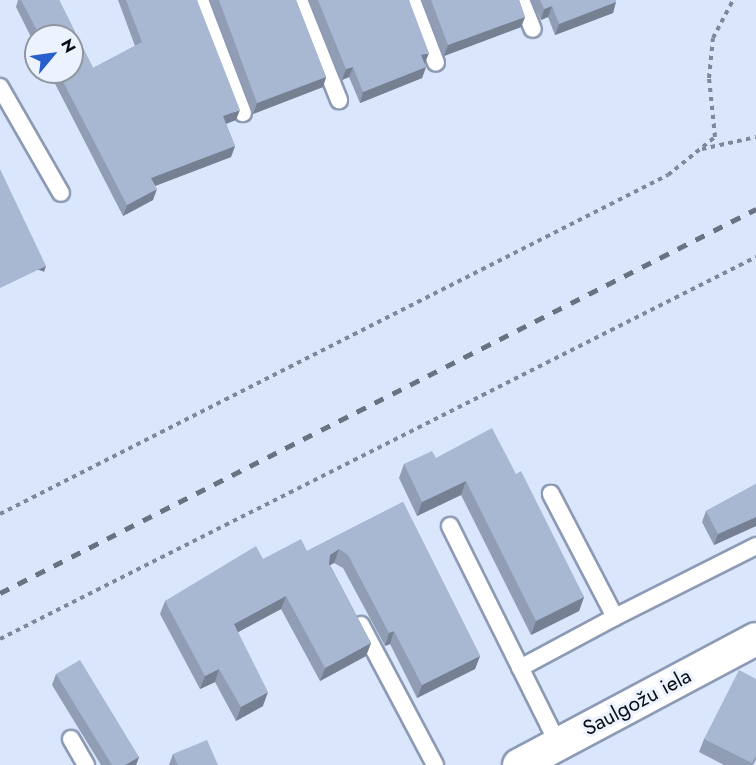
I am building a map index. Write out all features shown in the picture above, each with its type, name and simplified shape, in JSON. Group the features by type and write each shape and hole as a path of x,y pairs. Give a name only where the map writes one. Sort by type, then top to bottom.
{"street":[{"name":"Saulgožu iela","path":"519,765 756,639"}],"lane":[{"path":"200,0 243,113"},
{"path":"299,0 339,100"},
{"path":"412,0 436,63"},
{"path":"521,0 533,29"},
{"path":"0,87 61,193"},
{"path":"551,495 615,617"},
{"path":"450,526 558,744"},
{"path":"520,668 756,546"},
{"path":"350,604 435,765"},
{"path":"72,739 86,765"}],"path":[{"path":"0,514 668,175 715,137 709,78 713,38 733,0"},
{"path":"699,150 756,137"},
{"path":"0,639 756,257"}],"building":[{"path":"21,0 59,0 71,24 34,24"},
{"path":"126,0 197,0 240,110 223,116 235,146 151,178 157,189 127,205 64,84 84,84 84,50 93,68 142,42"},
{"path":"219,0 296,0 326,77 257,103"},
{"path":"318,0 409,0 429,53 421,55 426,67 363,92 353,67 346,69"},
{"path":"431,0 519,0 525,17 448,45"},
{"path":"540,0 616,0 616,2 559,24 552,6 544,9"},
{"path":"0,169 46,266 0,288"},
{"path":"492,428 516,474 521,471 584,597 536,621 466,481 422,502 404,464 432,451 436,458"},
{"path":"756,484 756,517 718,534 706,511"},
{"path":"403,502 480,656 422,685 394,631 389,633 348,555 339,549 330,555 329,564 371,643 325,668 286,596 234,624 268,692 241,707 219,669 205,676 165,601 256,546 263,559 301,539 307,551"},
{"path":"80,660 139,757 125,765 112,765 56,674"},
{"path":"739,670 756,679 756,756 752,763 704,739"},
{"path":"207,740 218,765 178,765 173,754"}],"railway":[{"path":"0,593 756,209"}]}
